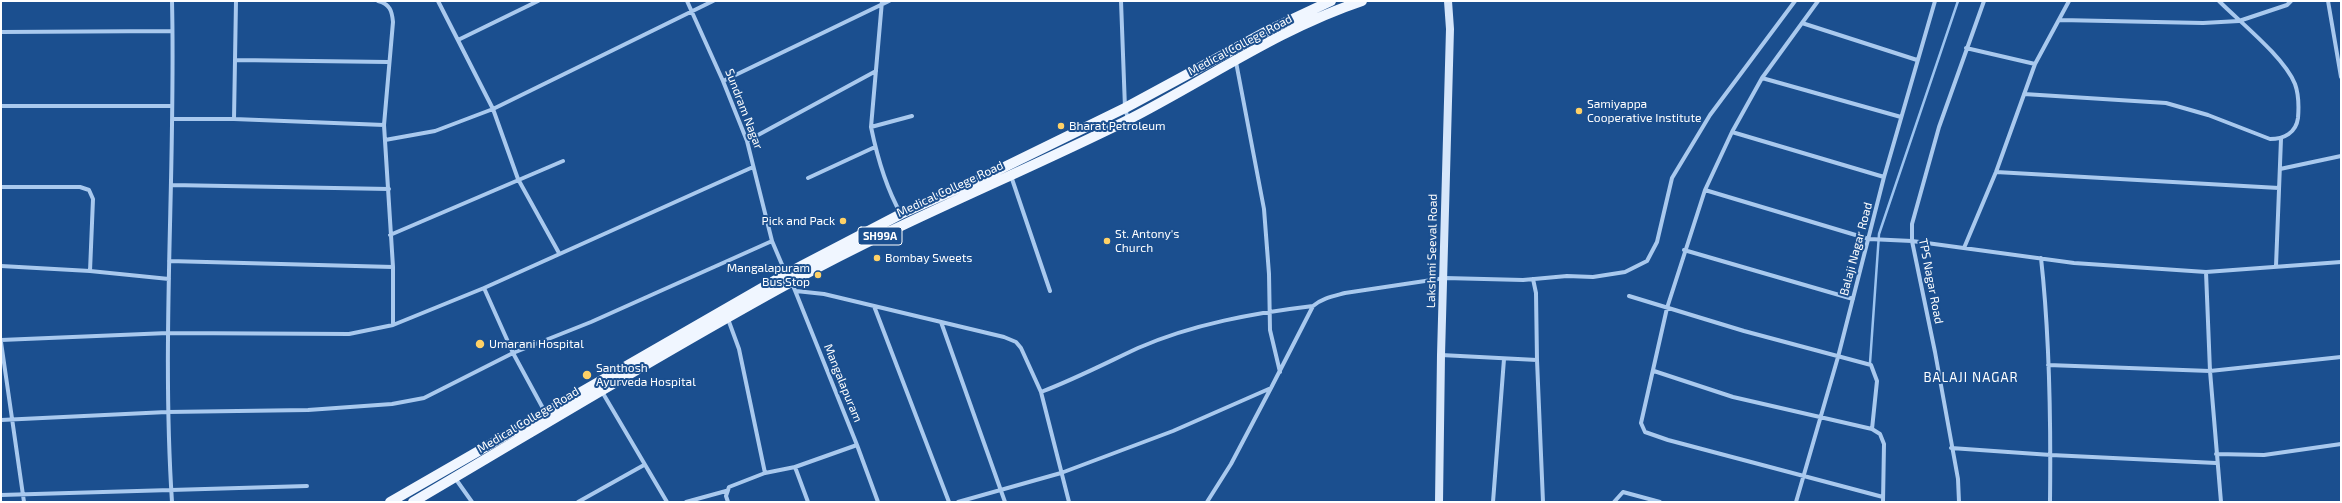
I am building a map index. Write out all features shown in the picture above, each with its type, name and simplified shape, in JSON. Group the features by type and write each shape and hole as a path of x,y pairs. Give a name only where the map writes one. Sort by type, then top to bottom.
{"main road":[{"name":"Medical College Road","path":"390,502 597,382 725,314 901,214 984,177 1125,108 1269,30 1331,1"},
{"name":"Medical College Road","path":"789,278 905,223 1011,176 1128,120 1236,62 1273,40 1344,4 1362,1"},
{"name":"Medical College Road","path":"414,502 602,391 725,314"}],"street":[{"path":"172,1 172,119 167,412 172,502"},
{"path":"234,119 236,1"},
{"path":"378,1 385,3 391,10 393,22 388,62 384,125 389,189 393,325"},
{"path":"438,1 493,109 518,179 559,253"},
{"path":"458,40 538,1"},
{"name":"Sundram Nagar","path":"686,1 723,81 747,141 772,242 789,278"},
{"path":"385,140 435,132 493,109 691,10 713,1"},
{"path":"723,81 882,3 889,1"},
{"path":"1121,1 1125,108 1128,120"},
{"name":"Lakshmi Seeval Road","path":"1439,502 1441,355 1450,29 1448,1"},
{"path":"1207,502 1231,464 1313,306 1318,302 1345,292 1444,278 1533,279 1567,276 1594,277 1624,272 1646,261 1657,242 1672,178 1710,115 1796,1"},
{"path":"1654,371 1733,397 1821,419 1872,429 1880,434 1884,444 1883,500 1668,440 1645,432 1641,418 1654,371 1666,308 1705,190 1732,132 1762,78 1818,1"},
{"name":"Balaji Nagar Road","path":"1796,502 1805,477 1854,299 1884,177 1935,1"},
{"name":"TPS Nagar Road","path":"1959,502 1958,479 1951,448 1935,352 1912,241 1912,224 1939,127 1984,1"},
{"path":"1964,248 1996,172 2035,64 2069,1"},
{"path":"2024,94 2166,103 2208,115 2270,139 2281,139 2292,132 2298,122 2299,103 2295,85 2285,67 2219,1"},
{"path":"2060,20 2203,23 2239,21 2287,5 2291,1"},
{"path":"2328,1 2341,77"},
{"path":"882,3 871,127 875,147 894,203 901,214"},
{"path":"1802,23 1917,60"},
{"path":"1,32 172,31"},
{"path":"1966,48 2035,64"},
{"path":"236,60 388,62"},
{"path":"1236,62 1264,209 1270,330 1280,372"},
{"path":"747,141 876,71"},
{"path":"1762,78 1901,117"},
{"path":"1,106 171,106"},
{"path":"871,127 912,116"},
{"path":"172,119 234,119 384,125"},
{"path":"1732,132 1884,177"},
{"path":"2276,266 2281,139"},
{"path":"808,178 875,147"},
{"path":"2280,169 2341,156"},
{"path":"390,235 563,161"},
{"path":"24,502 14,419 1,341 168,333 349,334 393,325 484,288 753,166"},
{"path":"1996,172 2279,188"},
{"path":"1011,176 1050,291"},
{"path":"171,185 389,189"},
{"path":"1,187 80,187 90,190 93,199 90,271"},
{"path":"1705,190 1869,239 1912,241 2074,263 2206,272 2341,262"},
{"path":"1,420 167,412 308,410 392,404 424,398 513,353 591,322 772,242"},
{"path":"1684,250 1854,299"},
{"path":"2041,258 2045,291 2048,365 2051,455 2050,502"},
{"path":"169,261 392,267"},
{"path":"1,266 90,271 170,279"},
{"path":"2206,272 2210,371 2216,463 2221,502"},
{"name":"Mangalapuram","path":"789,278 796,291 878,502"},
{"path":"1533,279 1536,293 1537,360 1543,502"},
{"path":"484,288 513,353 545,412"},
{"path":"796,291 824,294 941,322 1016,342 1021,348 1041,392 1069,502"},
{"path":"1629,296 1666,308 1871,365 1877,381 1872,429"},
{"path":"874,306 948,502"},
{"path":"1041,392 1078,378 1140,348 1209,325 1270,312 1313,306"},
{"path":"725,314 739,349 765,473"},
{"path":"941,322 1005,502"},
{"path":"1441,355 1537,360"},
{"path":"2048,365 2210,371 2341,357"},
{"path":"1493,502 1504,359"},
{"path":"597,382 666,502"},
{"path":"958,502 1061,473 1173,431 1271,388"},
{"path":"2216,454 2264,455 2341,444"},
{"path":"686,502 726,491 729,487 765,473 794,467 857,445"},
{"path":"1951,448 2051,455 2216,463"},
{"path":"578,502 644,465"},
{"path":"794,467 808,502"},
{"path":"455,478 472,502"},
{"path":"1,495 307,486"},
{"path":"726,491 728,502"},
{"path":"1614,502 1624,492 1660,502"}],"waterway":[{"path":"1870,363 1879,234 1958,1"}],"place":[{"name":"Samiyappa Cooperative Institute","path":"1579,111"},
{"name":"Bharat Petroleum","path":"1061,126"},
{"name":"Pick and Pack","path":"843,221"},
{"name":"St. Antony's Church","path":"1107,241"},
{"name":"Bombay Sweets","path":"877,258"},
{"name":"Mangalapuram Bus Stop","path":"818,275"},
{"name":"Umarani Hospital","path":"480,344"},
{"name":"Santhosh Ayurveda Hospital","path":"587,375"}],"district":[{"name":"BALAJI NAGAR","path":"1971,378"}]}
